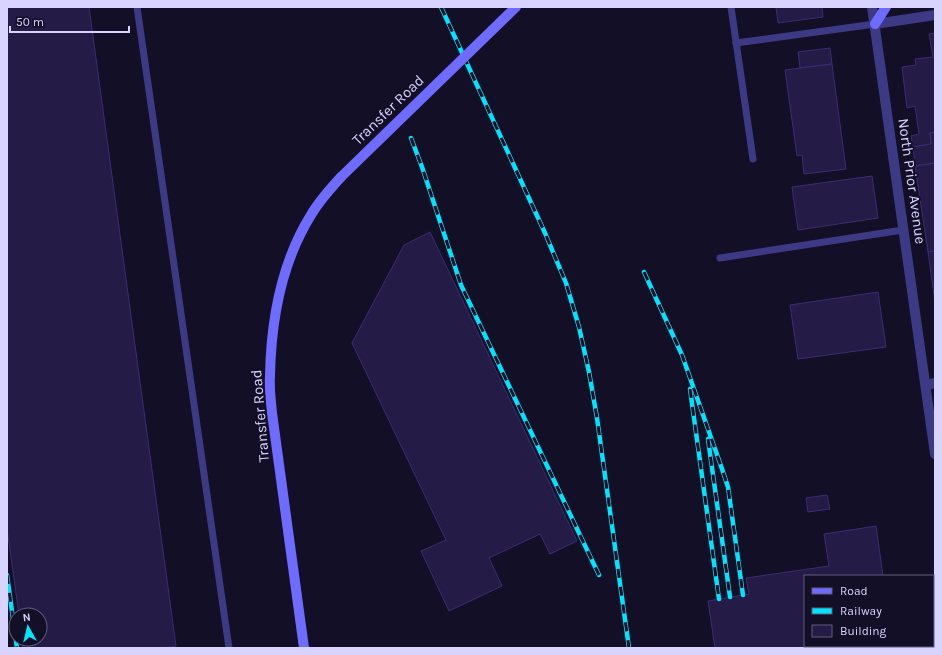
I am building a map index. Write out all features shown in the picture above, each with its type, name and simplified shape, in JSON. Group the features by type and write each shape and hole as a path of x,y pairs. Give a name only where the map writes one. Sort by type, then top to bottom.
{"main road":[{"name":"Transfer Road","path":"304,648 272,413 270,378 276,308 284,274 297,242 310,216 323,196 340,176 516,7"},
{"path":"875,24 886,7"}],"street":[{"name":"North Prior Avenue","path":"872,7 903,230 930,384 935,454"},
{"path":"875,24 935,15"}],"lane":[{"path":"137,7 229,648"},
{"path":"731,7 753,159"},
{"path":"736,44 875,24"},
{"path":"720,258 903,230"}],"building":[{"path":"7,7 89,7 176,646 163,648 23,648 48,647 48,607 18,607 7,529"},
{"path":"776,7 822,7 823,17 778,23"},
{"path":"935,33 935,132 930,133 931,144 913,147 911,136 919,134 915,106 907,108 902,67 916,65 915,59 933,57 929,34"},
{"path":"830,48 832,64 800,68 798,52"},
{"path":"832,64 846,169 804,174 802,155 797,156 785,70"},
{"path":"935,132 935,163 915,166 913,147 931,144 930,133"},
{"path":"935,163 935,251 928,252 915,166"},
{"path":"872,176 878,218 798,230 792,187"},
{"path":"430,232 577,541 550,554 540,534 489,558 502,586 449,611 421,551 446,540 352,343 404,245"},
{"path":"935,251 935,302 928,252"},
{"path":"878,292 886,347 798,359 790,305"},
{"path":"827,495 830,509 808,512 806,498"},
{"path":"876,526 883,575 804,575 804,647 889,648 715,648 708,601 749,594 746,578 829,566 824,534"}],"railway":[{"path":"441,7 545,233 566,283 579,327 597,418 629,648"},
{"path":"411,138 461,285 599,575"},
{"path":"644,272 682,355 728,487 743,595"},
{"path":"690,389 719,599"},
{"path":"708,439 730,597"},
{"path":"7,575 17,648"}]}
